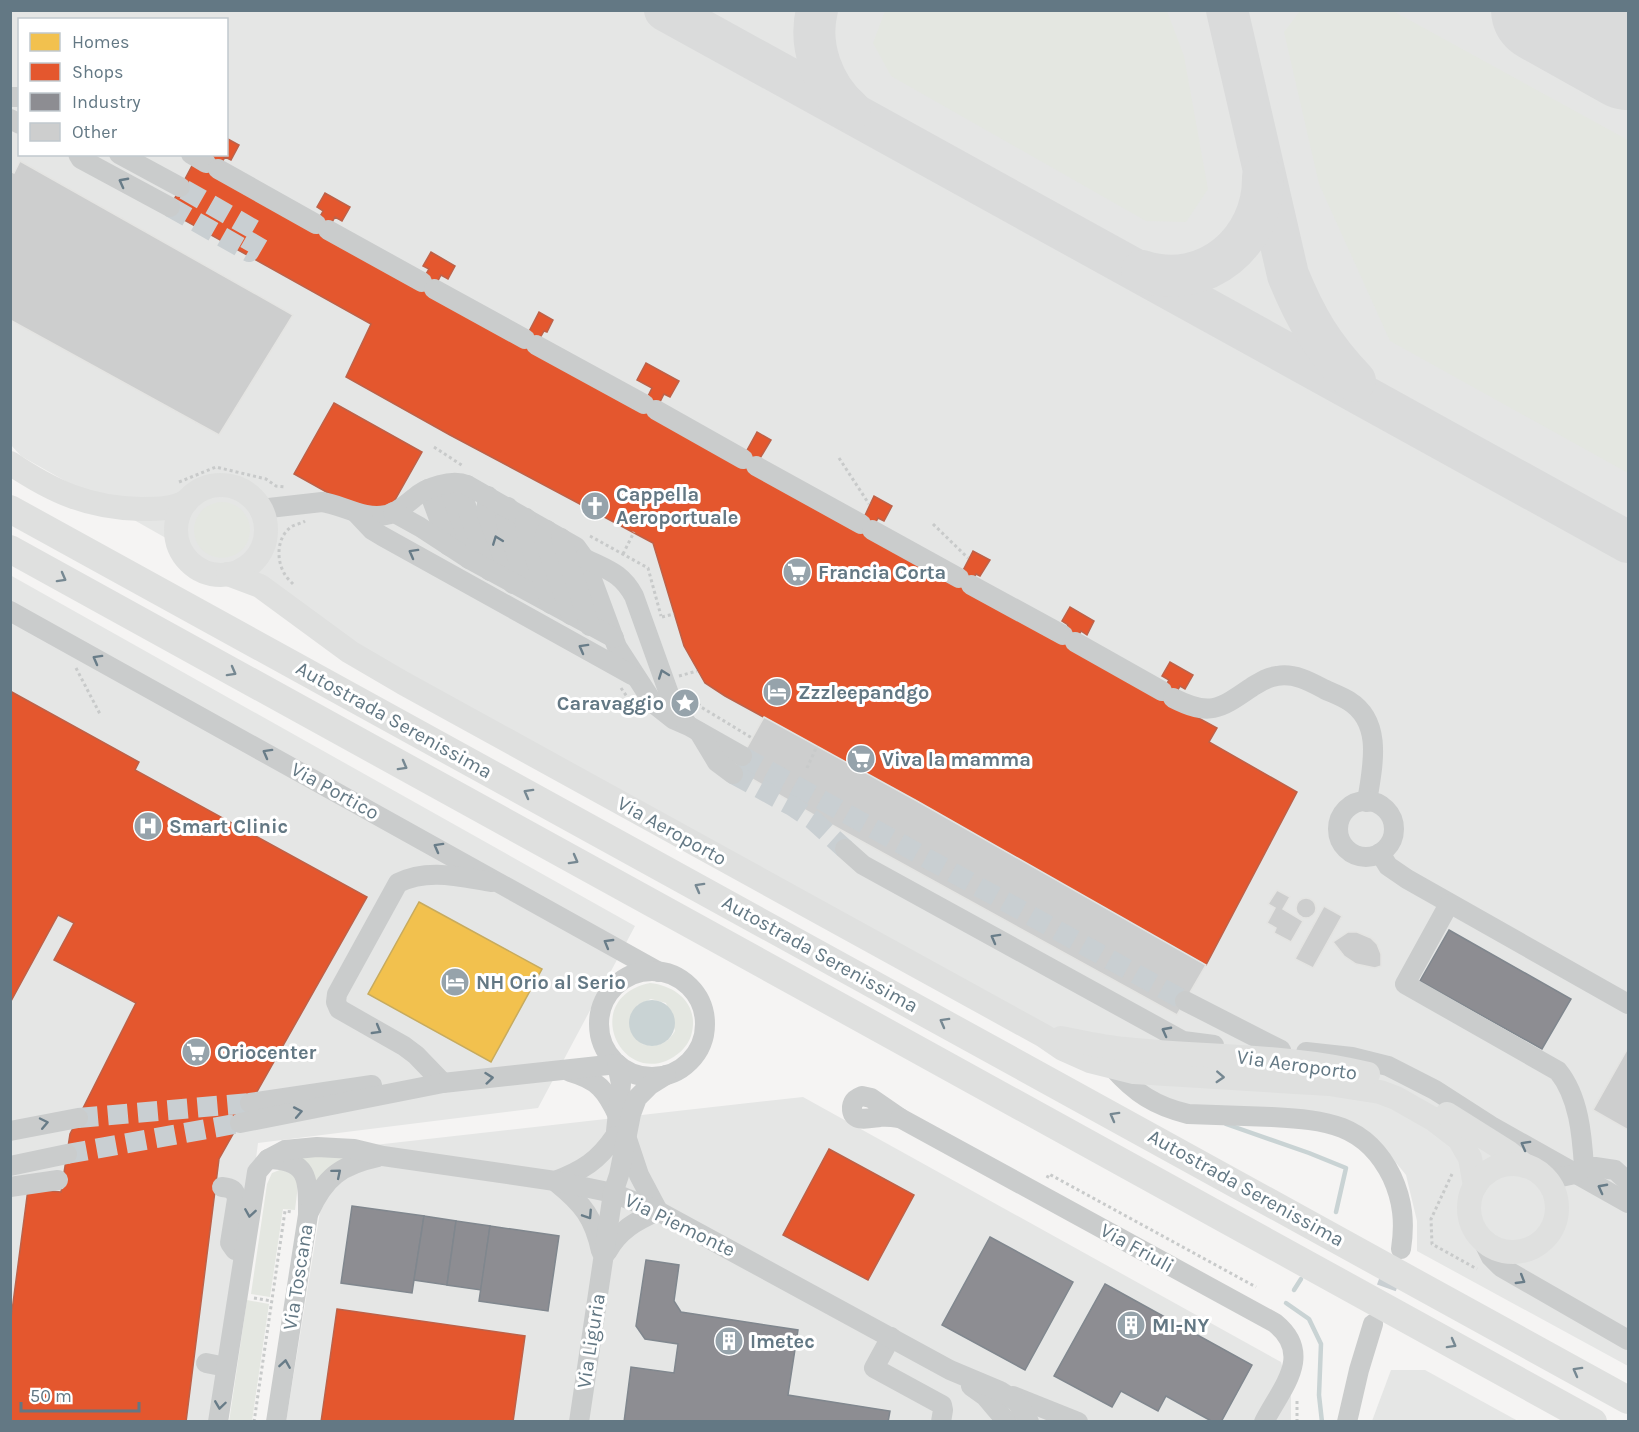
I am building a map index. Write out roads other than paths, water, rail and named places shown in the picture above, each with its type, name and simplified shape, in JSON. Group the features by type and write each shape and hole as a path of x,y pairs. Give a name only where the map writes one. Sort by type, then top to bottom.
{"highway":[{"name":"Autostrada Serenissima","path":"10,509 1394,1257 1414,1281 1629,1400"},
{"name":"Autostrada Serenissima","path":"10,549 1373,1312 1401,1316 1593,1422"}],"main road":[{"path":"10,463 69,497 117,508 161,526 180,546"},
{"path":"180,493 222,486 244,492 260,509"},
{"path":"117,508 156,509 179,506 180,493"},
{"path":"180,493 177,523 180,546"},
{"name":"Via Aeroporto","path":"260,509 266,530 265,557 283,591 304,620"},
{"path":"228,574 242,570 253,562 264,544"},
{"name":"Via Aeroporto","path":"180,546 187,559 199,569 213,574 228,574 260,586 350,652 403,683 1075,1054 1122,1074 1329,1084 1380,1092 1396,1098 1433,1119 1459,1139 1470,1158 1475,1186"},
{"name":"Via Aeroporto","path":"1044,1036 1123,1049 1268,1058 1351,1070 1384,1078 1415,1094 1509,1153 1525,1166"},
{"path":"1509,1165 1525,1166 1547,1180 1554,1192 1557,1208 1554,1224 1546,1238 1533,1247 1518,1252 1502,1251 1482,1239 1470,1218 1470,1202 1480,1179 1493,1169 1509,1165"}],"street":[{"path":"79,156 170,207"},
{"path":"123,156 180,187"},
{"path":"205,162 1189,706 1214,710 1266,678 1286,675 1304,678 1350,702 1366,717 1372,737 1373,759 1367,802"},
{"path":"260,509 322,502 332,503 356,513 386,516 406,505 415,496 436,487 461,482 467,484 576,547 584,558 614,638 634,676 654,704 664,713 742,756"},
{"path":"467,484 465,502 490,571"},
{"path":"436,487 449,546"},
{"path":"436,487 469,559"},
{"path":"488,496 486,512 521,588"},
{"path":"508,507 505,519 521,588"},
{"path":"393,512 490,571 614,638"},
{"path":"356,513 372,530 382,536 634,676"},
{"path":"526,518 525,529 551,604"},
{"path":"554,534 544,539 571,615"},
{"path":"554,534 590,626"},
{"path":"584,558 618,575 627,583 634,596 672,702 717,762 733,774"},
{"name":"Via Portico","path":"10,611 659,972"},
{"path":"1367,802 1380,805 1392,819 1393,837 1389,846 1380,853 1370,857 1354,855 1341,843 1338,834 1341,817 1346,809 1354,804 1367,802"},
{"path":"845,849 863,865 1183,1041 1352,1057 1388,1066 1435,1090 1491,1126 1580,1170 1629,1203"},
{"path":"1380,853 1388,866 1449,904 1629,1004"},
{"path":"442,1083 416,1055 404,1046 339,1009 336,1002 337,994 398,883 416,876 430,874 505,885"},
{"path":"1449,904 1405,984 1558,1071 1567,1082 1583,1140 1580,1170"},
{"path":"659,972 670,974 688,986 700,1001 705,1031 700,1047 690,1062 679,1070 666,1076 640,1076 628,1072 610,1057 601,1040 599,1018 607,996 624,979 635,974 659,972"},
{"path":"1185,1001 1281,1050"},
{"path":"240,1123 442,1083 617,1064"},
{"path":"617,1064 621,1084 620,1130"},
{"path":"564,1070 587,1077 599,1086 608,1096 620,1130"},
{"path":"1122,1074 1152,1102 1188,1114 1314,1119 1350,1131 1367,1142 1378,1154 1397,1189 1403,1208 1404,1229 1394,1257"},
{"name":"Via Liguria","path":"603,1260 597,1229 588,1213 555,1181 574,1174 597,1160 631,1114 637,1098 650,1084 666,1076"},
{"path":"250,1103 374,1085 414,1089"},
{"path":"10,1131 78,1118"},
{"name":"Via Friuli","path":"900,1118 1275,1323 1291,1339 1294,1360 1291,1372 1264,1422"},
{"name":"Via Liguria","path":"579,1422 613,1193 619,1175 620,1130"},
{"name":"Via Liguria","path":"603,1260 619,1234 628,1225 658,1211 639,1175 620,1130"},
{"path":"1583,1140 1608,1168"},
{"name":"Via Piemonte","path":"268,1159 285,1150 354,1149 383,1156 555,1181 613,1193 658,1211 950,1370 985,1396 1004,1417"},
{"path":"13,1164 67,1154"},
{"name":"Via Piemonte","path":"302,1214 338,1171 359,1161 383,1156"},
{"path":"218,1422 255,1180 261,1165 268,1159"},
{"name":"Via Toscana","path":"268,1159 285,1161 298,1166 303,1171 308,1186 302,1214 276,1422"},
{"path":"1547,1180 1580,1170 1608,1168 1615,1170 1629,1182"},
{"path":"10,1187 58,1180"},
{"path":"222,1186 232,1188 236,1192 237,1199 230,1242 235,1250 243,1251"},
{"path":"1482,1239 1491,1257 1501,1268 1629,1340"},
{"path":"1347,1422 1373,1312"},
{"path":"891,1337 874,1368 942,1405 941,1422"},
{"path":"206,1363 226,1367"},
{"name":"Via Piemonte","path":"950,1370 1000,1390 1017,1402 1029,1422"},
{"path":"1000,1390 1077,1422"},
{"path":"1004,1417 1023,1422"}],"waterway":[{"path":"1226,1124 1346,1168 1336,1212"},
{"path":"1294,1290 1301,1279"},
{"path":"1286,1303 1309,1319 1321,1344 1319,1395 1322,1422"}],"tunnel":[{"path":"170,207 249,252 260,233 180,187"},
{"path":"742,756 1185,1001"},
{"path":"733,774 813,820 845,849"},
{"path":"78,1118 250,1103"},
{"path":"67,1154 240,1123"},
{"path":"1376,1316 1397,1259"}],"place":[{"name":"Cappella Aeroportuale","path":"595,506"},
{"name":"Francia Corta","path":"797,572"},
{"name":"Zzzleepandgo","path":"777,692"},
{"name":"Caravaggio","path":"685,703"},
{"name":"Viva la mamma","path":"861,759"},
{"name":"Smart Clinic","path":"148,826"},
{"name":"NH Orio al Serio","path":"455,982"},
{"name":"Oriocenter","path":"196,1052"},
{"name":"MI-NY","path":"1131,1325"},
{"name":"Imetec","path":"729,1341"}]}
